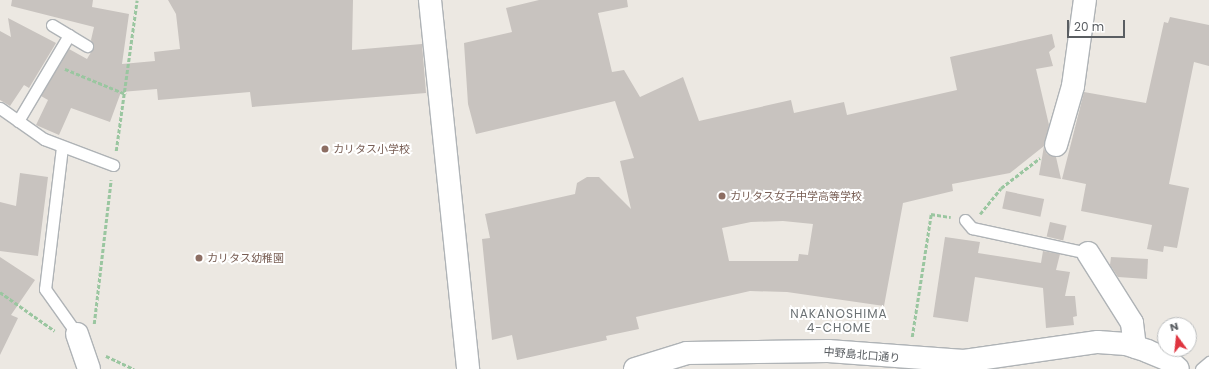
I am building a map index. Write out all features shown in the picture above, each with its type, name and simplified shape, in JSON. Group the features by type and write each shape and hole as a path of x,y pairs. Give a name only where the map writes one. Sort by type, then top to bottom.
{"street":[{"path":"430,0 468,369"},
{"path":"1056,145 1073,86 1085,0"},
{"path":"1088,253 1132,323 1135,347"},
{"path":"85,333 89,369"},
{"name":"中野島北口通り","path":"635,369 687,354 828,351 964,361 1098,342 1135,347 1168,360 1178,369"}],"lane":[{"path":"52,25 87,46"},
{"path":"18,121 69,35"},
{"path":"0,108 18,121 62,147 113,165"},
{"path":"62,147 45,289 85,333"},
{"path":"965,220 972,228 1088,253"},
{"path":"1201,369 1209,362"}],"path":[{"path":"85,333 126,94 130,37 137,0"},
{"path":"52,62 97,85 126,94"},
{"path":"912,339 931,214 965,220 975,219 1001,188 1056,145"}],"building":[{"path":"12,0 93,0 92,7 129,14 122,64 155,61 154,52 180,49 176,14 168,0 353,0 352,50 422,44 426,93 252,107 250,92 158,100 157,89 121,92 110,122 71,108 59,135 36,125 48,100 41,96 69,49 87,59 94,47 91,40 94,27 11,6"},
{"path":"539,0 627,0 628,7 598,13 612,72 624,70 640,97 683,77 699,121 791,100 794,113 844,102 847,115 957,90 950,57 1052,34 1055,47 1049,52 1053,66 1036,69 1049,125 1044,148 1047,154 1056,157 1061,179 1039,175 1044,146 1010,173 952,184 953,191 903,203 884,306 787,292 750,291 636,317 639,329 606,336 607,340 517,360 512,335 492,340 482,239 490,238 485,214 575,194 577,183 587,177 599,177 631,209 620,161 634,158 615,101 476,134 468,104 464,43 512,32 506,8","holes":["783,221 813,224 808,255 799,254 798,261 729,261 722,228 751,222"]},
{"path":"1170,17 1209,25 1209,66 1194,62 1169,184 1189,188 1177,248 1164,246 1163,252 1147,249 1152,225 1081,211 1086,184 1062,179 1084,92 1146,103 1164,22 1168,23"},
{"path":"8,18 56,43 29,88 24,85 10,106 0,100 0,31 11,37"},
{"path":"20,173 48,177 38,256 0,251 0,202 16,206"},
{"path":"1006,191 1044,199 1040,217 1002,209"},
{"path":"1050,222 1067,226 1063,240 1047,237"},
{"path":"945,237 980,242 978,253 1041,263 1043,251 1060,254 1056,270 1070,272 1065,296 1075,296 1077,316 1073,317 1074,325 1046,328 1043,288 975,277 968,322 933,317"},
{"path":"0,257 35,280 11,315 18,318 0,355"},
{"path":"1111,257 1148,259 1147,279 1118,277 1110,265"}],"place":[{"name":"カリタス小学校","path":"325,149"},
{"name":"カリタス女子中学高等学校","path":"722,196"},
{"name":"カリタス幼稚園","path":"199,258"}],"district":[{"name":"NAKANOSHIMA 4-CHOME","path":"839,321"}]}
